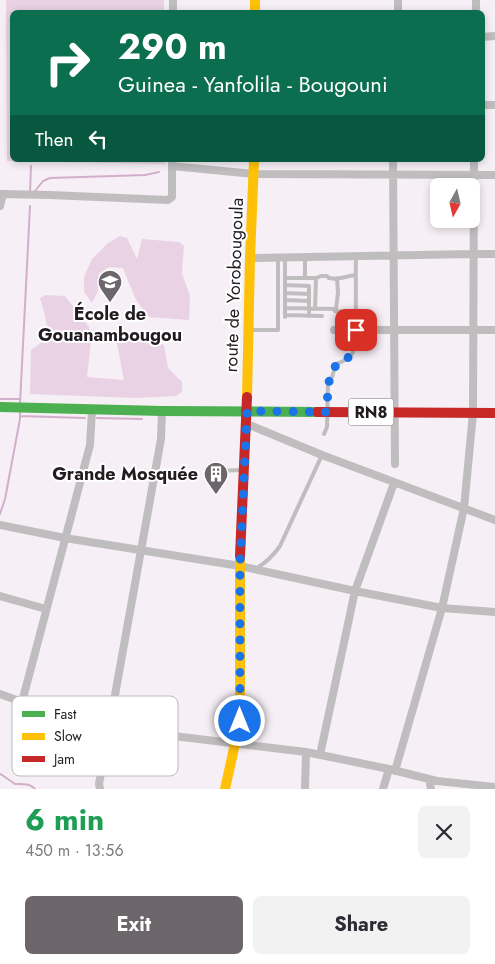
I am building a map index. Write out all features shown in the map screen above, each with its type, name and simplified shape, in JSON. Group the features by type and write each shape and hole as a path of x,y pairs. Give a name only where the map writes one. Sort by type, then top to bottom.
{"main road":[{"name":"route de Yorobougoula","path":"224,789 240,721 240,566 247,424 248,330 254,162"},
{"name":"RN8","path":"0,407 162,411 495,413"}],"street":[{"path":"393,162 395,464"},
{"path":"383,789 392,770 442,608 464,508 472,413 474,162"},
{"path":"0,206 2,194 168,200 172,197 172,163 254,174 495,175"},
{"path":"250,258 495,254"},
{"path":"334,330 495,330"},
{"path":"24,696 90,445 92,410"},
{"path":"115,696 161,439 162,411"},
{"path":"247,424 394,483 495,520"},
{"path":"320,755 355,591 394,483"},
{"path":"0,525 141,551 240,566 442,608 495,612"},
{"path":"0,596 46,609"},
{"path":"0,694 12,698"},
{"path":"178,737 306,752 437,781 495,787"},
{"path":"305,789 306,752"},
{"path":"100,776 100,789"},
{"path":"429,779 431,789"}],"lane":[{"path":"324,434 327,427 328,383 336,364 349,358 354,352 356,330 356,257"},
{"path":"281,258 285,278 285,313"},
{"path":"248,330 278,330 278,287 281,258"},
{"path":"305,258 305,278"},
{"path":"285,278 316,278 321,276 337,278 356,275"},
{"path":"316,278 316,309"},
{"path":"336,309 337,278"},
{"path":"278,287 309,286 309,316"},
{"path":"285,293 309,294"},
{"path":"285,300 309,301"},
{"path":"285,313 309,309 336,309 336,311 356,313"},
{"path":"278,311 322,316"},
{"path":"255,569 267,562 280,546 322,455"},
{"path":"215,471 245,470"}],"shaded area":[{"path":"6,0 164,0 164,10 10,10 10,161 7,161"},
{"path":"60,162 165,162 165,164"},
{"path":"120,236 127,238 137,259 142,239 179,242 184,246 182,274 190,296 189,320 149,317 136,300 123,268 109,267 99,273 98,291 92,303 84,292 84,277 92,259 107,244"},
{"path":"46,295 65,296 89,327 91,340 87,377 124,380 116,339 122,332 130,332 164,345 168,368 182,382 182,392 176,396 137,398 30,394 31,350 42,342 47,330 40,298"}],"waterway":[{"path":"30,192 31,166"},
{"path":"35,191 43,181 50,178 145,175 159,172"},
{"path":"20,404 30,206"},
{"path":"0,399 20,399"},
{"path":"0,514 5,499 20,411"},
{"path":"20,416 85,418"},
{"path":"97,418 142,419"},
{"path":"0,774 15,784 28,785 35,789"}],"traffic: fast":[{"path":"0,407 317,412"}],"traffic: slow":[{"path":"255,0 255,10"},
{"path":"247,397 254,162"},
{"path":"225,789 240,721 240,556"}],"traffic: jam":[{"path":"240,556 247,397"},
{"path":"317,412 495,413"}],"place":[{"name":"École de Gouanambougou","path":"110,303"},
{"name":"Grande Mosquée","path":"216,495"}],"route":[{"path":"240,721 240,566 247,411 327,412 328,383 336,364 349,358 354,352 356,330"}]}
